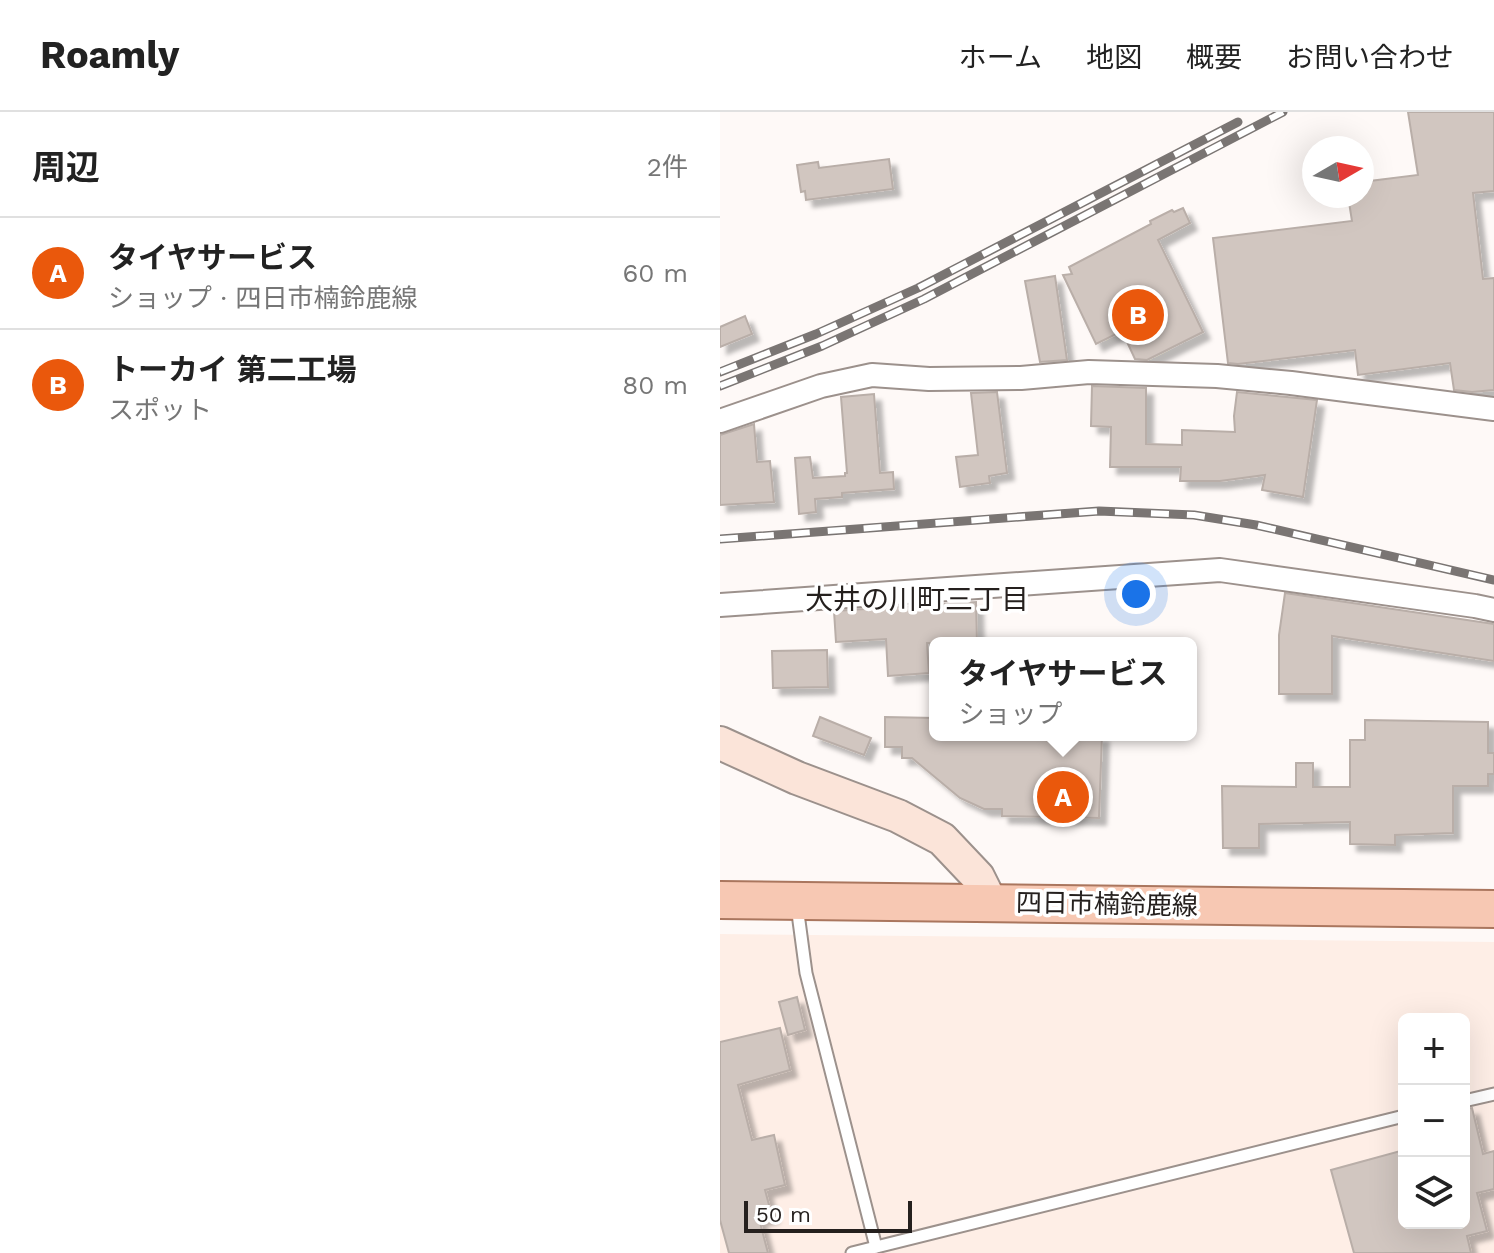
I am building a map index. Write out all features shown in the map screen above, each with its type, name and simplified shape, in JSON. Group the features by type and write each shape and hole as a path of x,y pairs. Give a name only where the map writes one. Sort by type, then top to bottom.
{"main road":[{"name":"四日市楠鈴鹿線","path":"720,900 1494,909"}],"street":[{"path":"720,421 821,386 872,375 929,379 1021,378 1089,372 1217,376 1494,409"},
{"path":"720,605 1220,570 1494,610"},
{"path":"720,743 797,778 898,816 942,839 978,877 991,903"}],"lane":[{"path":"797,902 806,973 870,1250"},
{"path":"1470,1100 1494,1094"},
{"path":"852,1253 1398,1118"}],"shaded area":[{"path":"720,934 1494,942 1494,1253 720,1253"}],"building":[{"path":"1408,112 1494,112 1494,191 1473,193 1483,279 1494,278 1494,390 1454,390 1450,363 1358,375 1355,350 1228,363 1213,238 1352,221 1350,208 1374,208 1374,180 1418,175"},
{"path":"889,159 893,189 806,200 805,191 801,192 797,165 818,162 819,168"},
{"path":"1183,208 1190,223 1158,240 1203,332 1147,360 1135,359 1122,331 1096,344 1063,275 1072,274 1069,267 1151,224 1150,221"},
{"path":"1055,276 1067,360 1040,362 1025,281"},
{"path":"745,316 752,334 720,347 720,327"},
{"path":"1092,386 1146,388 1146,444 1182,445 1182,430 1235,432 1237,392 1317,400 1303,497 1262,490 1265,475 1220,481 1180,481 1181,467 1110,467 1111,427 1091,426"},
{"path":"997,392 1007,473 989,476 990,483 960,487 956,457 978,455 971,393"},
{"path":"874,394 880,473 893,472 894,489 842,493 842,497 815,499 816,512 799,514 795,458 810,457 813,478 845,476 841,397"},
{"path":"754,424 757,462 770,461 774,502 720,505 720,435"},
{"path":"1285,593 1494,624 1494,661 1332,636 1332,694 1279,694 1279,635"},
{"path":"976,602 977,637 929,637 929,673 888,676 886,639 836,642 834,611"},
{"path":"827,650 828,687 773,688 772,651"},
{"path":"820,717 871,738 864,755 813,736"},
{"path":"885,717 929,718 929,741 1102,741 1099,818 1002,816 1002,809 984,809 960,798 912,758 902,758 902,747 885,747"},
{"path":"1365,720 1488,722 1488,753 1494,753 1494,774 1488,774 1488,786 1453,786 1453,833 1395,835 1395,845 1350,844 1350,822 1259,824 1259,848 1223,848 1222,786 1296,787 1296,763 1313,763 1313,787 1350,787 1350,740 1365,740"},
{"path":"797,997 805,1030 788,1035 779,1002"},
{"path":"780,1028 790,1070 738,1085 752,1140 774,1135 785,1185 765,1190 772,1216 759,1219 768,1253 729,1253 720,1220 720,1042"},
{"path":"1470,1108 1483,1154 1494,1151 1494,1189 1477,1193 1487,1231 1467,1236 1471,1253 1354,1253 1331,1170 1398,1152 1398,1229 1470,1229"}],"railway":[{"path":"720,386 822,346 924,299 1283,112"},
{"path":"720,372 816,334 918,288 1238,122"},
{"path":"720,539 1099,511 1194,515 1256,525 1494,580"}],"place":[{"name":"トーカイ 第二工場","path":"1138,315"},
{"name":"タイヤサービス","path":"1063,797"}],"district":[{"name":"大井の川町三丁目","path":"917,599"}]}
